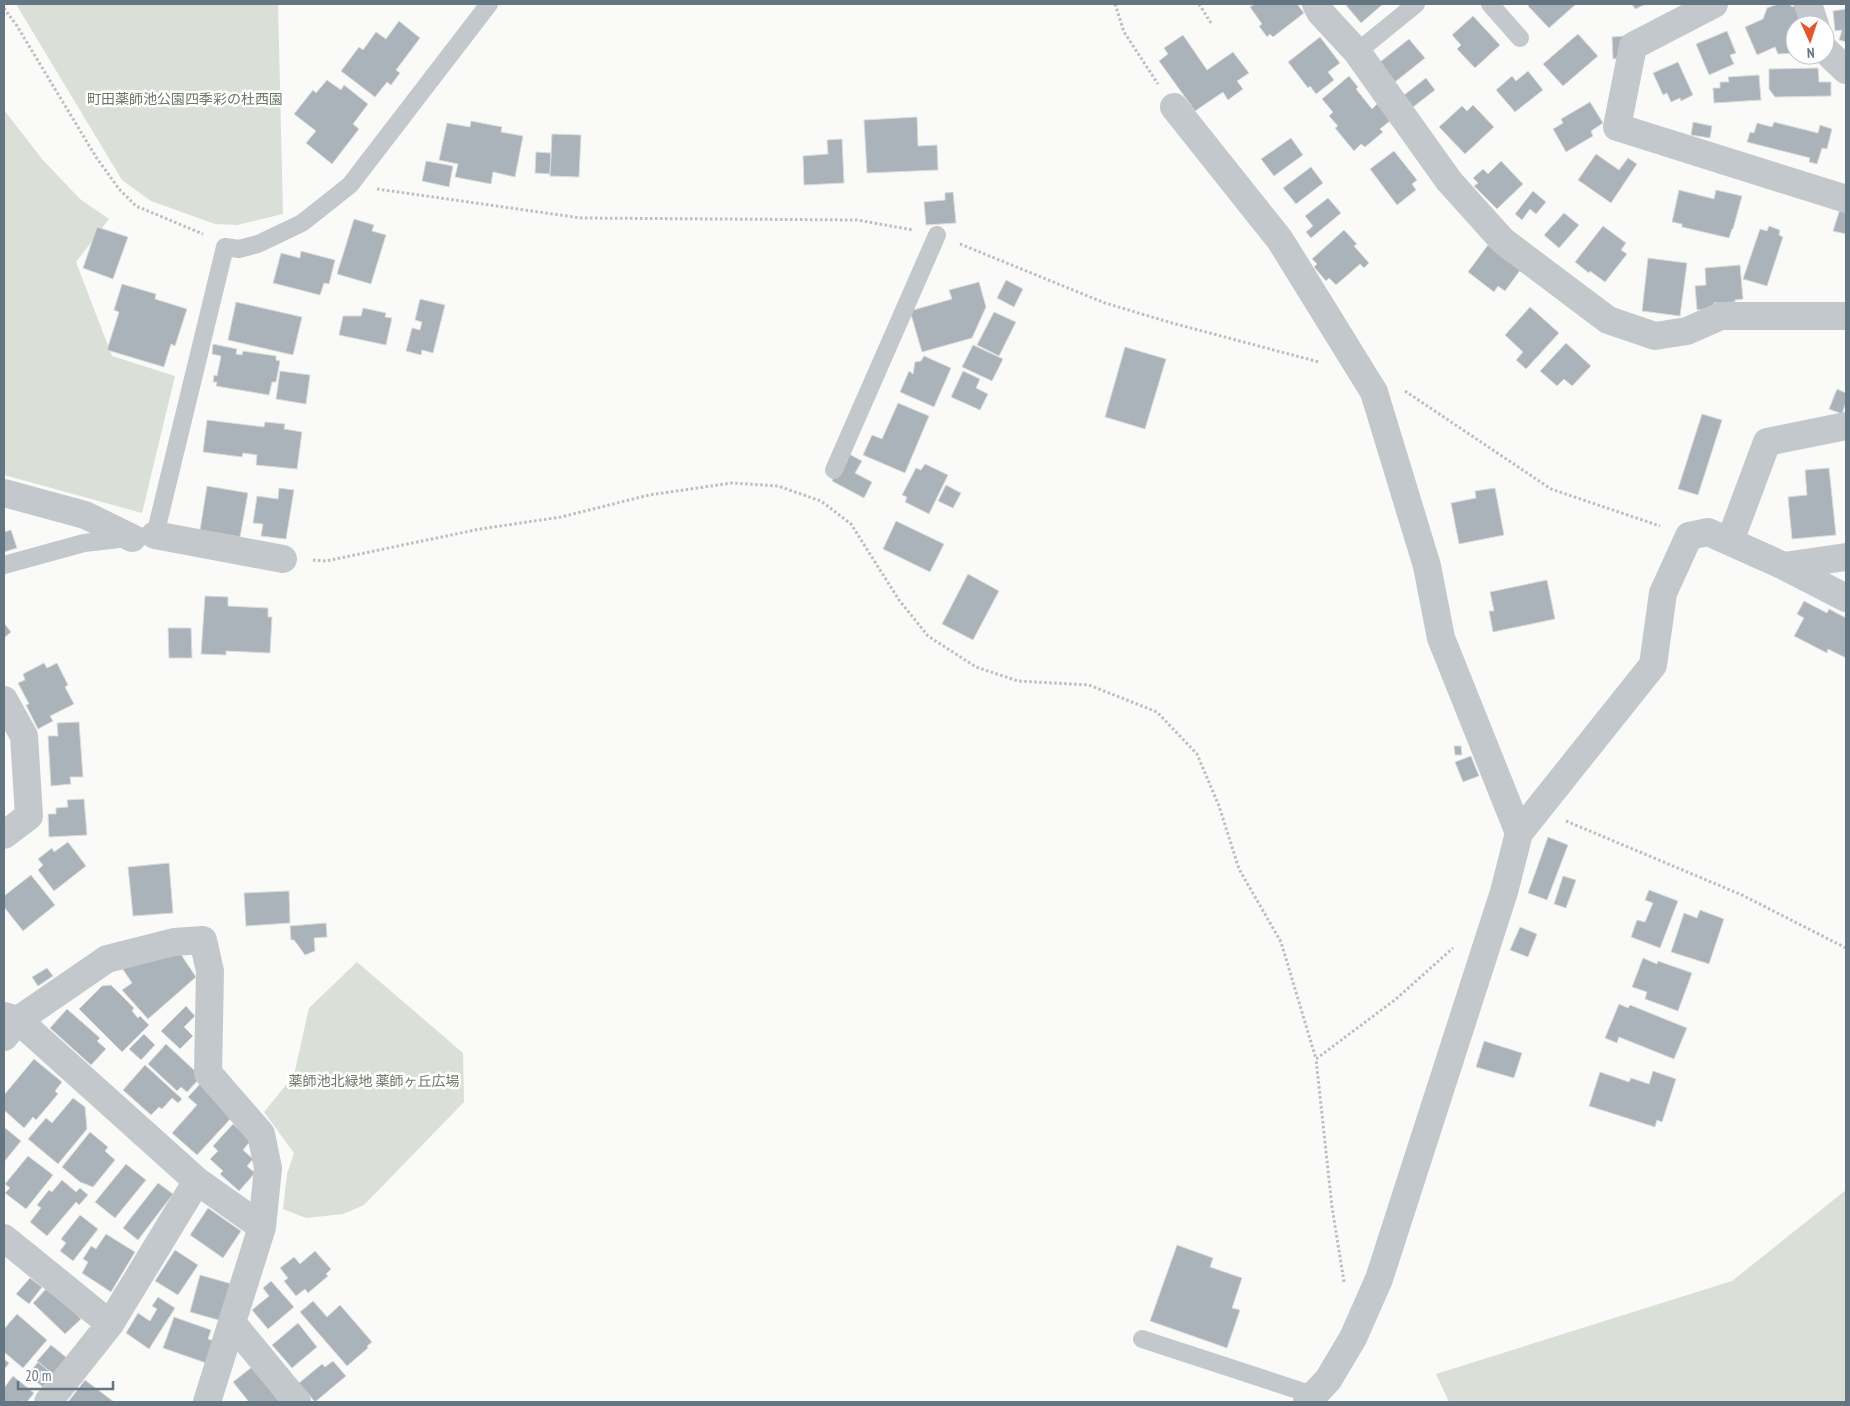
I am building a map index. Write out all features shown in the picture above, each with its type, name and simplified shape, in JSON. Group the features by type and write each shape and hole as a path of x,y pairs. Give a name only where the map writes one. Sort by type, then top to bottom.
{"street":[{"path":"1316,4 1320,12 1357,52 1449,181 1503,241 1608,320 1655,336 1687,331 1721,316 1846,316"},
{"path":"1714,4 1634,46 1617,127 1846,199"},
{"path":"1835,60 1846,70"},
{"path":"1174,107 1280,240 1374,392 1427,566 1442,638 1519,833"},
{"path":"1730,541 1767,442 1846,426"},
{"path":"4,493 85,515 144,536 283,559"},
{"path":"1310,1399 1328,1380 1353,1338 1379,1279 1504,892 1519,833 1653,665 1663,593 1689,536 1708,532 1784,566 1846,598"},
{"path":"1784,566 1846,556"},
{"path":"4,700 24,736 29,816 4,835"},
{"path":"208,1402 262,1227 268,1168 262,1134 208,1073 210,971 203,940 174,942 107,959 8,1024 197,1181 262,1227"},
{"path":"48,1402 110,1324 197,1181"},
{"path":"4,1238 110,1324"},
{"path":"233,1324 297,1402"}],"lane":[{"path":"4,565 84,543 144,536 225,247 239,249 258,244 302,222 350,185 489,4"},
{"path":"1357,52 1416,4"},
{"path":"1490,4 1520,38"},
{"path":"834,470 937,235"},
{"path":"1142,1339 1310,1399"}],"path":[{"path":"1115,4 1124,32 1174,107"},
{"path":"1198,4 1211,23"},
{"path":"4,8 17,26 96,158 119,190 136,206 201,233 225,247"},
{"path":"350,185 582,218 857,220 937,235 1105,303 1362,374 1400,387 1551,488 1629,516"},
{"path":"283,559 326,561 480,529 560,517 648,495 732,484 778,486 821,501 851,524 898,600 928,636 976,667 1018,681 1089,685 1157,712 1197,754 1219,806 1239,869 1281,942 1316,1059 1332,1207 1346,1291"},
{"path":"1538,810 1742,895 1846,948"},
{"path":"1316,1059 1396,999 1455,947"}],"green space":[{"name":"町田薬師池公園四季彩の杜西園","path":"16,4 278,4 283,214 237,225 215,224 151,201 122,180"},
{"path":"4,110 42,159 80,199 109,219 76,262 112,356 175,376 142,513 4,475"},
{"name":"薬師池北緑地 薬師ヶ丘広場","path":"357,962 463,1053 464,1102 364,1205 343,1214 306,1218 283,1209 287,1174 294,1153 264,1112 294,1075 309,1008"},
{"path":"1846,1190 1846,1402 1449,1402 1436,1374 1732,1281"}],"building":[{"path":"1255,4 1297,4 1304,13 1273,37 1270,34 1267,37 1259,26 1262,24 1250,7"},
{"path":"1345,4 1383,4 1361,23"},
{"path":"1530,4 1576,4 1549,28 1528,6"},
{"path":"1632,4 1646,4 1635,9"},
{"path":"1778,4 1790,4 1792,7 1796,5 1800,15 1785,15 1785,54 1778,54 1775,47 1757,55 1745,27 1763,19 1767,8"},
{"path":"1846,9 1846,42 1839,40 1842,30 1835,31 1835,15 1833,11"},
{"path":"1473,16 1500,45 1475,68 1457,49 1461,45 1452,35"},
{"path":"399,21 420,38 396,70 400,73 391,85 387,82 375,97 341,71 359,47 363,50 376,32 386,39"},
{"path":"1727,31 1736,53 1730,55 1734,64 1709,75 1696,44"},
{"path":"1578,34 1598,56 1563,86 1543,64"},
{"path":"1183,35 1207,70 1233,52 1249,73 1237,81 1243,89 1228,100 1223,92 1195,111 1159,61 1168,54 1164,48"},
{"path":"1625,36 1626,58 1613,59 1612,37"},
{"path":"1320,37 1340,63 1328,72 1334,80 1316,94 1310,86 1308,88 1288,62"},
{"path":"1409,39 1425,58 1395,82 1380,62"},
{"path":"1678,62 1693,95 1681,101 1680,98 1671,102 1667,93 1663,95 1653,73"},
{"path":"1818,68 1819,82 1831,82 1831,96 1775,97 1769,89 1769,69"},
{"path":"1528,71 1543,90 1515,112 1496,90 1512,76 1516,81"},
{"path":"1759,75 1761,100 1714,103 1713,88 1720,88 1720,82 1729,82 1728,77"},
{"path":"1349,76 1358,87 1356,89 1372,109 1377,104 1391,120 1380,129 1383,132 1365,147 1361,144 1354,151 1335,128 1338,126 1329,116 1333,112 1322,99"},
{"path":"1426,78 1435,90 1413,107 1404,95"},
{"path":"327,80 341,90 344,85 368,104 353,124 359,129 332,164 306,143 316,131 294,114 313,90 316,93"},
{"path":"1590,102 1603,123 1591,131 1593,136 1566,152 1553,129 1563,123 1561,119"},
{"path":"1473,105 1494,127 1465,154 1439,127 1462,106 1467,111"},
{"path":"917,117 918,146 937,145 938,170 867,173 864,120"},
{"path":"471,121 502,127 501,132 523,136 515,177 493,172 491,184 455,177 458,164 439,160 447,123 470,127"},
{"path":"1693,122 1712,126 1710,138 1691,135"},
{"path":"1774,122 1818,133 1820,125 1832,129 1827,149 1822,148 1817,164 1809,162 1810,158 1747,142 1750,132 1754,133 1757,123 1772,127"},
{"path":"552,134 581,135 579,177 550,176"},
{"path":"1291,138 1303,155 1274,176 1261,159"},
{"path":"842,139 844,183 804,185 803,156 828,154 827,140"},
{"path":"1394,151 1417,180 1412,184 1416,190 1397,205 1370,169"},
{"path":"536,152 551,153 550,174 535,173"},
{"path":"1596,154 1619,170 1628,158 1637,164 1611,203 1578,180"},
{"path":"426,161 453,166 449,187 422,181"},
{"path":"1501,161 1523,184 1497,209 1474,186 1478,183 1473,178 1483,169 1488,174"},
{"path":"1311,167 1323,183 1296,204 1283,188"},
{"path":"1679,190 1714,199 1716,190 1742,196 1729,238 1682,227 1682,224 1672,222"},
{"path":"1533,191 1546,202 1536,214 1530,209 1522,220 1515,214"},
{"path":"953,192 956,223 926,225 924,202 945,200 945,193"},
{"path":"1328,198 1341,213 1311,238 1306,232 1313,226 1305,216"},
{"path":"1840,209 1846,211 1846,234 1833,231"},
{"path":"1564,213 1579,225 1559,248 1544,235"},
{"path":"354,219 374,225 372,231 386,235 371,284 337,274"},
{"path":"1603,226 1626,243 1621,250 1627,254 1605,282 1575,262"},
{"path":"1769,226 1780,230 1779,235 1783,237 1767,286 1743,279 1760,229 1767,231"},
{"path":"97,227 128,237 113,279 83,268"},
{"path":"1344,230 1357,244 1354,246 1369,263 1364,268 1360,264 1336,285 1329,278 1326,281 1314,267 1317,264 1312,259"},
{"path":"1488,245 1521,269 1505,291 1498,286 1494,292 1468,272"},
{"path":"301,251 335,260 329,284 324,283 320,295 273,283 281,253 300,258"},
{"path":"1648,258 1687,263 1680,316 1642,311"},
{"path":"1740,265 1743,299 1735,300 1735,302 1714,303 1714,308 1697,310 1695,286 1706,285 1705,268"},
{"path":"1006,280 1023,289 1014,307 997,298"},
{"path":"979,282 986,307 972,338 922,352 910,311 952,299 949,290"},
{"path":"122,284 156,294 155,299 187,309 175,346 171,344 164,367 107,350 119,312 114,310"},
{"path":"420,299 445,305 433,353 422,350 421,355 406,351 412,328 420,330 422,322 415,320"},
{"path":"236,302 302,317 293,355 228,340"},
{"path":"1530,307 1559,333 1526,369 1516,360 1523,352 1505,335"},
{"path":"363,308 386,313 385,317 392,318 386,345 339,335 343,316 361,316"},
{"path":"994,312 1016,322 999,356 977,345"},
{"path":"1566,343 1591,366 1572,386 1564,379 1557,386 1540,371"},
{"path":"213,344 237,349 236,354 242,355 243,351 276,356 276,360 280,361 276,382 272,382 269,395 216,386 217,382 213,382 214,375 217,376 221,356 212,354"},
{"path":"973,345 1003,359 992,381 962,367"},
{"path":"1125,347 1166,359 1145,429 1105,417"},
{"path":"924,356 951,368 934,407 900,392 909,371 913,374 915,362 921,361"},
{"path":"280,371 310,375 306,404 276,399"},
{"path":"963,371 980,379 976,388 988,394 980,410 951,397"},
{"path":"1837,389 1846,393 1846,402 1842,414 1829,409"},
{"path":"898,403 929,416 905,473 863,455 872,435 882,439"},
{"path":"1702,414 1722,420 1698,495 1678,489"},
{"path":"207,420 264,427 265,422 285,424 284,429 302,432 297,469 256,465 257,455 243,453 242,457 203,452"},
{"path":"847,453 862,461 855,473 872,482 864,498 832,481"},
{"path":"925,464 948,475 929,514 905,502 907,497 902,495 916,468 921,470"},
{"path":"1829,468 1836,535 1792,539 1788,497 1807,495 1805,470"},
{"path":"946,485 961,493 953,508 938,501"},
{"path":"207,486 248,493 240,537 200,530"},
{"path":"279,488 294,490 286,539 261,536 263,524 253,523 257,496 278,499"},
{"path":"1495,488 1504,535 1459,544 1451,503 1476,498 1475,491"},
{"path":"896,521 944,544 930,572 883,549"},
{"path":"11,530 17,548 4,552 4,532"},
{"path":"968,574 999,591 973,640 942,624"},
{"path":"1547,580 1555,619 1493,632 1489,611 1494,611 1490,592"},
{"path":"205,596 228,597 228,606 268,608 268,617 272,617 270,653 226,651 226,655 201,654"},
{"path":"1804,601 1827,613 1829,609 1846,618 1846,658 1828,649 1827,653 1794,636 1804,618 1797,614"},
{"path":"4,623 11,632 4,638"},
{"path":"168,628 191,628 192,658 169,658"},
{"path":"44,663 47,668 57,663 68,685 65,687 74,704 50,716 53,721 38,729 26,705 29,704 18,683 25,680 23,674"},
{"path":"79,722 83,777 70,777 71,784 51,786 48,736 58,736 57,723"},
{"path":"1454,746 1461,746 1462,755 1455,755"},
{"path":"1471,756 1479,776 1463,782 1455,762"},
{"path":"84,799 87,835 49,837 48,814 56,814 56,808 68,807 67,800"},
{"path":"1548,837 1568,845 1547,900 1528,893"},
{"path":"68,842 86,866 54,891 38,870 43,865 38,859 52,848 54,852"},
{"path":"169,863 173,913 133,916 128,867"},
{"path":"31,875 55,905 23,931 4,907 4,896"},
{"path":"1563,876 1576,880 1566,908 1554,904"},
{"path":"1649,890 1678,901 1660,948 1631,937 1637,920 1645,922 1653,903 1645,900"},
{"path":"289,891 290,923 246,926 244,893"},
{"path":"1700,910 1724,919 1709,964 1671,952 1684,913 1697,918"},
{"path":"326,923 327,937 314,938 315,951 305,955 294,940 291,940 290,926"},
{"path":"1520,927 1537,934 1528,957 1510,950"},
{"path":"180,953 196,977 148,1019 122,990 132,983 122,968"},
{"path":"1643,958 1657,964 1658,961 1692,973 1678,1011 1645,999 1647,992 1632,987"},
{"path":"47,968 53,976 38,986 32,977"},
{"path":"111,985 134,1008 132,1011 138,1018 140,1016 149,1025 122,1052 79,1009 102,986"},
{"path":"1619,1004 1628,1008 1630,1005 1687,1028 1674,1059 1619,1037 1617,1043 1605,1038"},
{"path":"186,1006 195,1016 184,1027 193,1036 180,1049 161,1031"},
{"path":"67,1009 100,1038 97,1041 106,1049 91,1065 50,1028"},
{"path":"144,1034 155,1045 141,1060 129,1049"},
{"path":"1484,1041 1522,1053 1514,1078 1476,1067"},
{"path":"166,1044 200,1078 187,1092 181,1087 177,1091 148,1064"},
{"path":"34,1059 62,1082 55,1091 58,1094 36,1120 33,1117 24,1128 4,1110 4,1095"},
{"path":"145,1065 182,1099 178,1103 172,1098 162,1109 159,1107 151,1115 123,1090"},
{"path":"1653,1071 1676,1079 1662,1122 1657,1120 1655,1127 1589,1106 1600,1072 1629,1082 1631,1078 1649,1084"},
{"path":"202,1082 233,1116 197,1155 172,1133 197,1105 188,1097"},
{"path":"73,1098 85,1107 87,1129 58,1164 28,1139 46,1118 52,1123"},
{"path":"233,1124 251,1140 243,1150 253,1159 247,1166 255,1173 239,1191 220,1174 223,1171 210,1159 218,1151 213,1146"},
{"path":"4,1127 21,1141 4,1162"},
{"path":"90,1132 108,1147 105,1151 115,1160 93,1187 80,1182 62,1167"},
{"path":"28,1156 53,1175 26,1209 5,1193 10,1188 5,1184"},
{"path":"126,1164 146,1180 115,1218 95,1202"},
{"path":"62,1180 76,1192 80,1188 88,1195 79,1205 76,1202 47,1236 30,1222 41,1208 37,1205 49,1190 52,1192"},
{"path":"158,1183 173,1194 138,1240 123,1228"},
{"path":"208,1208 241,1231 223,1258 190,1235"},
{"path":"80,1215 98,1229 73,1261 60,1251 66,1243 61,1239"},
{"path":"106,1234 135,1252 111,1292 82,1273 88,1262 83,1259 91,1246 96,1249"},
{"path":"1177,1245 1213,1258 1210,1267 1242,1278 1232,1308 1240,1310 1227,1348 1150,1321"},
{"path":"175,1250 198,1265 178,1295 155,1281"},
{"path":"315,1251 331,1269 326,1274 328,1276 308,1293 305,1289 296,1296 284,1281 288,1278 280,1268 294,1257 300,1264"},
{"path":"200,1275 232,1284 222,1321 190,1312"},
{"path":"30,1278 42,1287 29,1304 16,1294"},
{"path":"271,1281 294,1307 268,1329 252,1310 269,1296 263,1288"},
{"path":"48,1287 81,1319 65,1334 33,1303"},
{"path":"158,1297 175,1308 149,1349 126,1333 138,1313 150,1321 157,1309 152,1306"},
{"path":"313,1301 327,1317 340,1305 372,1342 367,1346 368,1348 347,1366 300,1312"},
{"path":"17,1314 47,1340 23,1368 4,1352 4,1329"},
{"path":"174,1317 211,1330 208,1339 217,1342 209,1364 163,1348"},
{"path":"298,1323 317,1347 292,1368 272,1345"},
{"path":"51,1345 67,1358 54,1375 37,1361"},
{"path":"4,1359 9,1363 4,1370"},
{"path":"333,1361 346,1376 315,1402 299,1383 322,1364 325,1367"},
{"path":"38,1362 53,1374 43,1387 28,1375"},
{"path":"252,1367 280,1402 249,1402 233,1382"},
{"path":"13,1376 34,1393 27,1402 4,1402 4,1388"},
{"path":"85,1380 114,1402 68,1402"}]}
